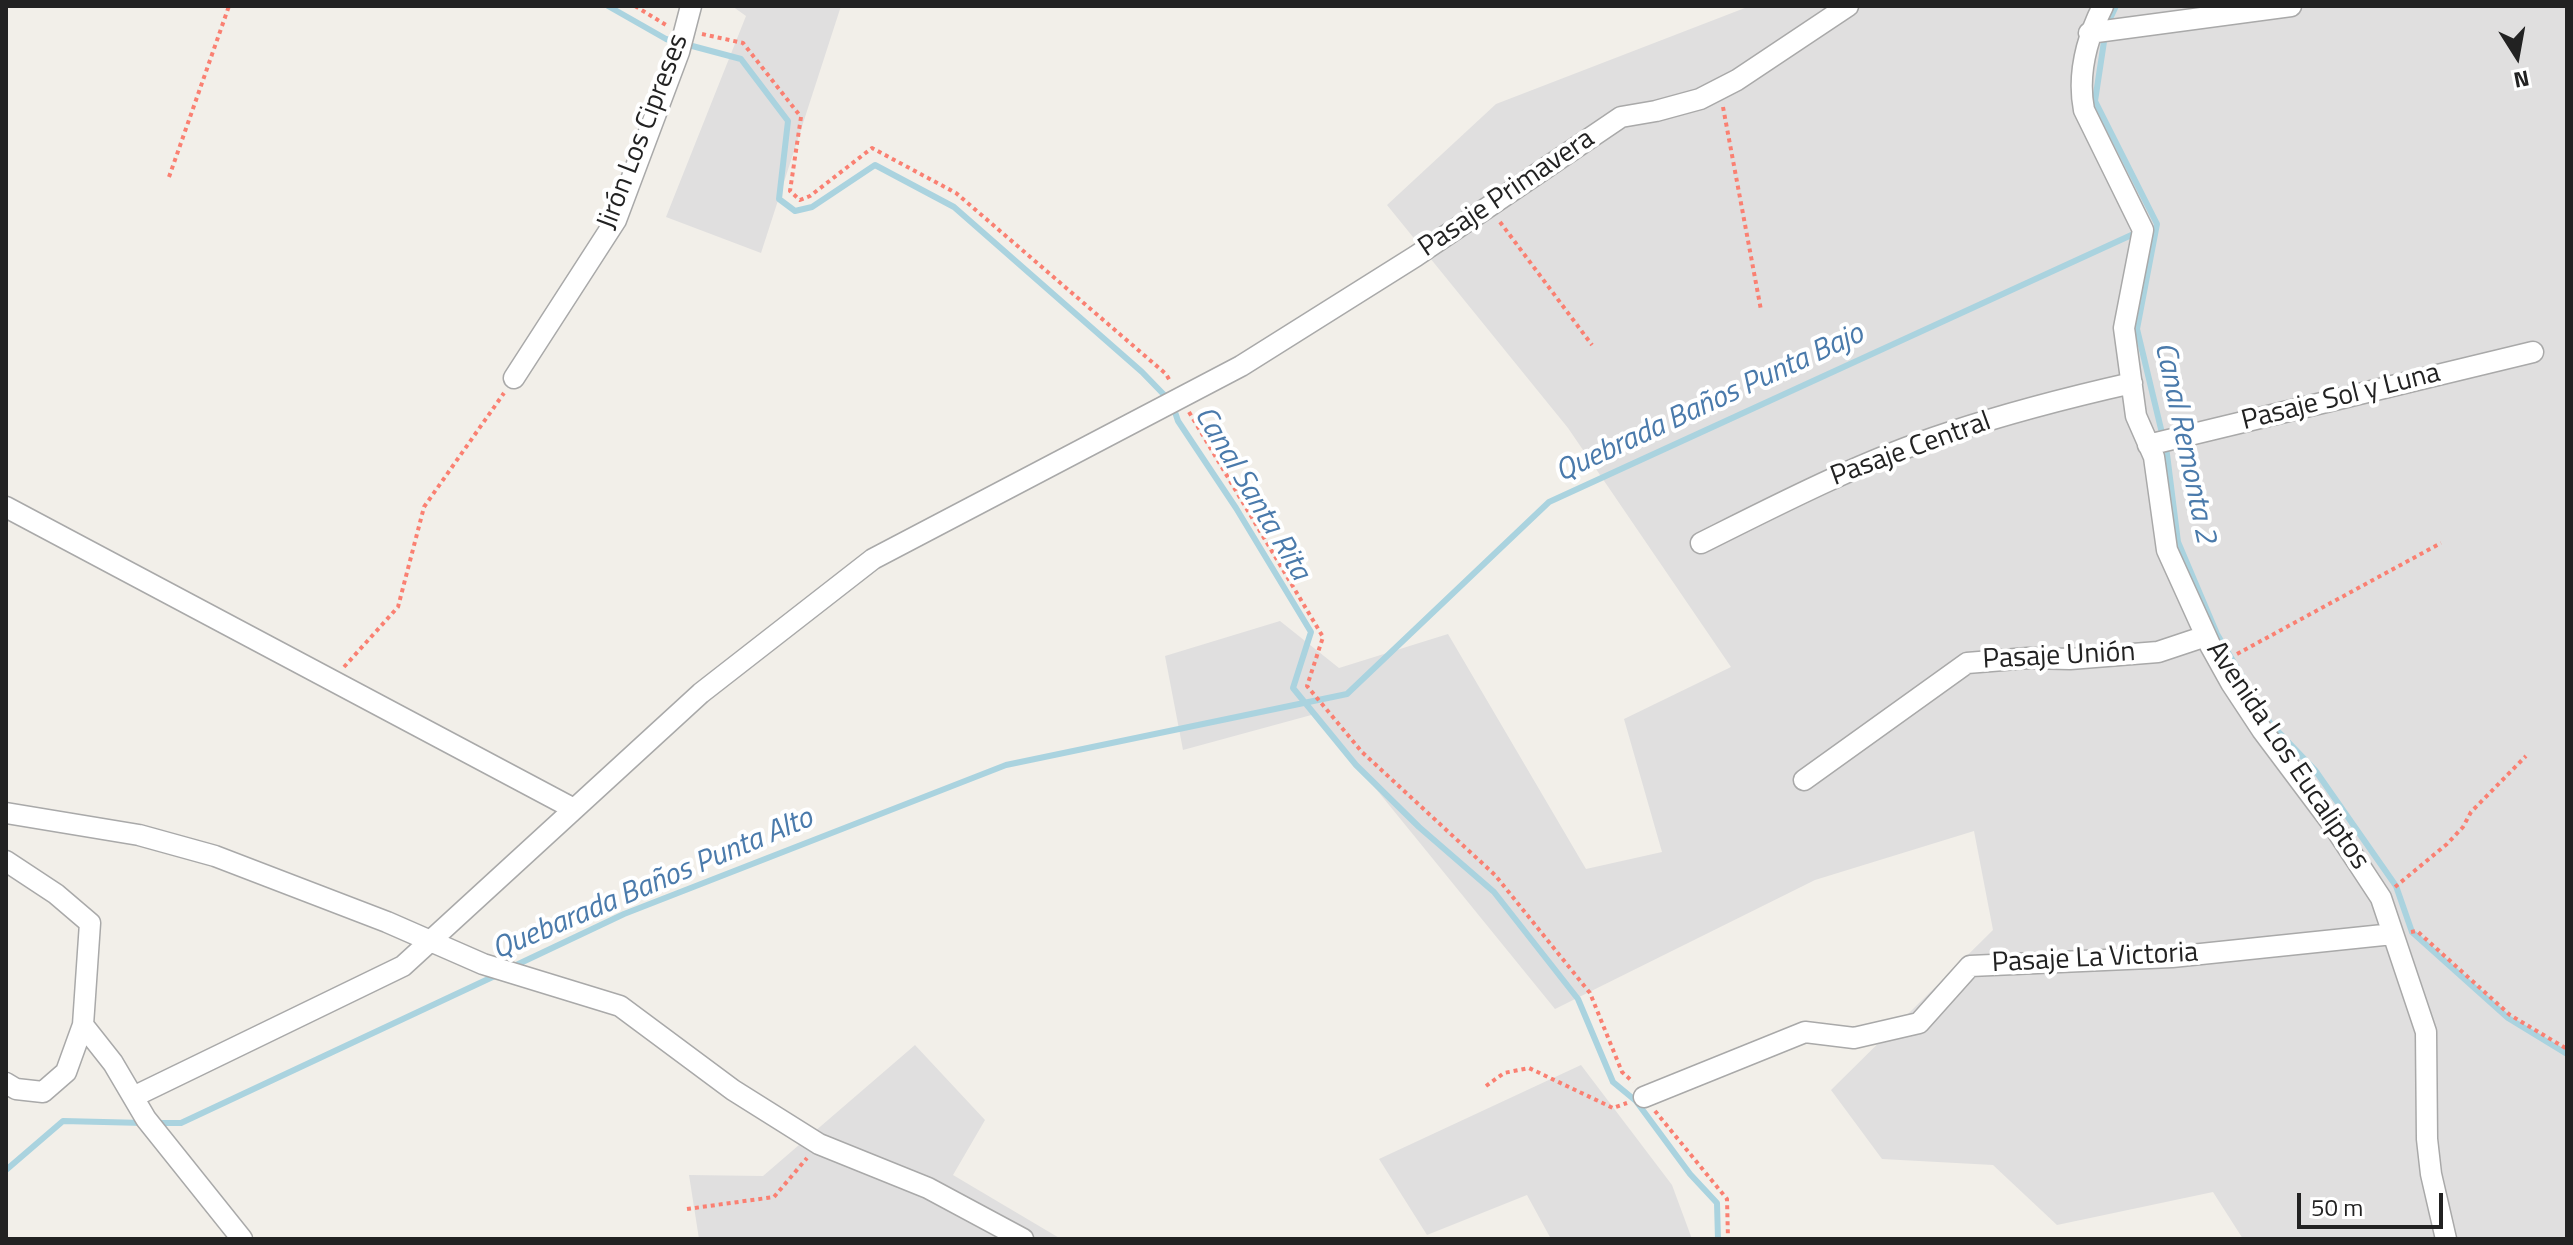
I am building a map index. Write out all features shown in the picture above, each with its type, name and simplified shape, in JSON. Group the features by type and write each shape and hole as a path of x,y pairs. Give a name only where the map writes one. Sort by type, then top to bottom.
{"street":[{"name":"Jirón Los Cipreses","path":"514,378 616,220 679,52 691,6"},
{"name":"Pasaje Primavera","path":"133,1097 403,966 701,693 873,559 1253,359 1489,207 1621,117 1700,99 1848,6"},
{"name":"Avenida Los Eucaliptos","path":"2103,6 2089,33 2080,90 2084,110 2143,230 2124,328 2136,416 2154,457 2167,550 2220,663 2262,730 2331,822 2381,898 2426,1032 2427,1139 2431,1174 2446,1239"},
{"path":"2089,33 2291,6"},
{"name":"Pasaje Sol y Luna","path":"2148,445 2533,352"},
{"name":"Pasaje Central","path":"1701,543 1819,484 1947,433 2077,395 2132,383"},
{"path":"6,507 574,809"},
{"name":"Pasaje Unión","path":"1804,780 1967,663 2158,652 2206,636"},
{"path":"6,813 139,835 215,856 483,964 620,1006 733,1090 819,1144 928,1188 1023,1239"},
{"path":"6,861 56,894 90,923 83,1025 66,1072 43,1092 16,1089 6,1083"},
{"name":"Pasaje La Victoria","path":"1644,1097 1805,1032 1854,1038 1919,1023 1970,966 2172,957 2393,934"},
{"path":"83,1025 113,1063 146,1119 242,1239"}],"path":[{"path":"169,177 229,6"},
{"path":"635,6 666,25 743,43 801,117 790,191 800,200 810,196 872,148 956,193 1166,374 1177,401 1323,637 1307,686 1362,752 1495,875 1590,993 1622,1072 1727,1199 1728,1239"},
{"path":"1720,89 1761,310"},
{"path":"1489,207 1592,345"},
{"path":"332,681 398,607 424,507 514,378"},
{"path":"2220,663 2441,543"},
{"path":"2381,898 2447,844 2463,827 2471,812 2526,756"},
{"path":"2393,934 2417,931 2510,1015 2567,1049"},
{"path":"1486,1086 1504,1073 1529,1068 1613,1108 1644,1097"},
{"path":"687,1209 774,1197 819,1144"}],"shaded area":[{"path":"732,6 841,6 761,253 666,217 746,16"},
{"path":"1750,6 2567,6 2567,1239 2243,1239 2213,1192 2057,1225 1993,1165 1882,1159 1831,1090 1993,930 1974,831 1815,880 1555,1009 1315,714 1183,750 1165,656 1280,621 1339,668 1448,634 1586,869 1662,852 1624,719 1731,667 1568,428 1387,205 1496,104"},
{"path":"915,1045 985,1120 953,1175 1061,1239 699,1239 689,1175 763,1176"},
{"path":"1581,1065 1672,1185 1692,1239 1551,1239 1527,1195 1427,1235 1379,1159"}],"waterway":[{"name":"Canal Santa Rita","path":"608,6 666,39 741,59 788,121 779,199 795,211 812,207 875,165 954,207 1142,372 1172,403 1178,421 1236,508 1311,632 1293,688 1356,765 1419,827 1494,892 1578,999 1613,1082 1636,1101 1690,1174 1717,1203 1718,1239"},
{"name":"Canal Remonta 2","path":"2107,25 2116,6"},
{"name":"Canal Remonta 2","path":"2105,35 2095,101 2157,224 2137,329 2167,454 2178,542 2217,634 2270,723 2315,770 2396,886 2412,932 2508,1018 2567,1054"},
{"name":"Quebrada Baños Punta Bajo","path":"512,967 624,914 1006,765 1347,694 1549,502 2138,232"},
{"name":"Quebarada Baños Punta Alto","path":"155,1123 181,1123 499,974"},
{"name":"Quebarada Baños Punta Alto","path":"6,1170 63,1121 144,1123"}]}
